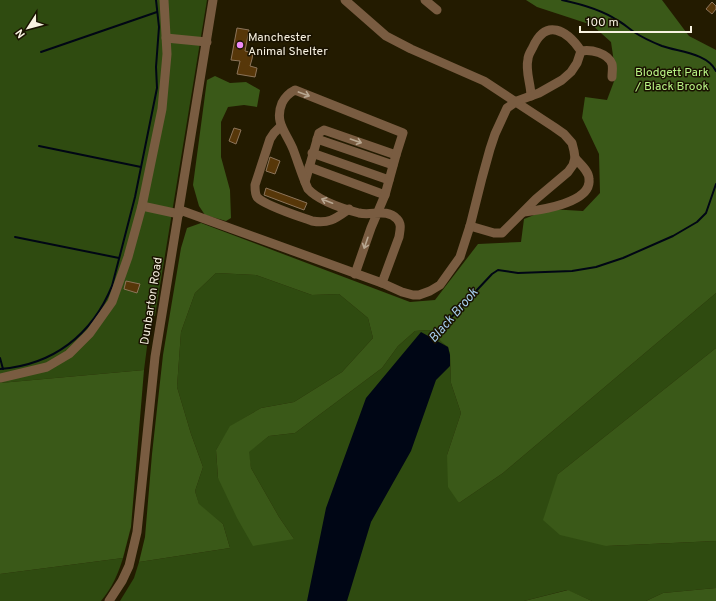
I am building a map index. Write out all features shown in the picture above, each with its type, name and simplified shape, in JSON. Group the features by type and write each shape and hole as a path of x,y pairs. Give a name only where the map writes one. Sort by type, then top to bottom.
{"street":[{"path":"0,378 47,367 69,354 90,334 112,302 128,257 142,206 162,109 167,54 164,0"},
{"name":"Dunbarton Road","path":"109,601 122,581 129,566 137,532 152,383 213,0"},
{"path":"345,0 374,26 397,42 484,81 564,134 572,143 575,158 573,165 568,172 536,199 502,233 494,234 470,226"},
{"path":"425,0 437,10"},
{"path":"531,96 527,66 528,58 539,36 546,31 553,29 564,33 575,42 581,51"},
{"path":"166,38 206,42"},
{"path":"581,51 589,50 607,57 612,62 612,77"},
{"path":"142,206 179,212 382,283 402,292 419,295 440,285 460,257 470,226 482,178 496,134 507,108 516,101 551,87 566,76 577,63 581,51"},
{"path":"355,274 371,228 378,213 385,195 403,133 295,90 290,92 284,99 279,113 281,126 291,145 308,189 320,198 349,209 364,213 378,213 388,212 400,222 401,229 382,283"},
{"path":"281,126 270,139 255,185 254,190 257,197 266,204 318,222 332,221 349,209"},
{"path":"305,182 312,153 319,133 324,130 396,155"},
{"path":"317,139 393,166"},
{"path":"312,153 389,180"},
{"path":"524,212 564,204 581,195 586,190 590,179 588,174 575,158"},
{"path":"309,167 385,195"}],"green space":[{"path":"0,0 207,0 155,316 151,316 144,370 0,383"},
{"name":"Blodgett Park / Black Brook","path":"526,0 662,0 689,36 716,50 716,293 503,473 459,503 448,487 447,455 461,413 451,383 450,355 448,347 429,330 415,331 398,346 382,368 295,433 269,436 249,452 251,468 279,517 294,539 253,546 237,518 218,478 216,450 230,426 261,408 294,402 342,372 373,338 368,318 339,294 312,295 256,275 216,273 195,293 181,332 177,387 191,434 203,467 195,491 199,504 223,524 230,548 139,562 145,537 152,454 163,355 181,248 187,228 201,223 410,302 435,300 478,244 521,242 524,219 549,209 583,211 600,193 599,154 582,118 585,97 607,100 616,76 611,42 592,25 537,7"},
{"path":"215,76 230,83 246,82 260,90 257,107 244,105 228,107 221,122 221,157 230,190 231,218 226,221 205,215 199,206 193,185 207,80"},
{"path":"216,273 256,275 312,295 339,294 368,318 373,338 342,372 294,402 261,408 231,426 216,450 218,478 294,539 279,517 251,468 248,452 269,436 295,433 382,368 398,346 415,331 429,330 448,347 450,355 451,383 461,413 447,455 459,503 503,473 716,293 716,348 558,474 606,546 716,541 716,588 663,593 646,601 592,601 567,590 524,601 120,601 134,578 139,562 230,548 223,524 199,505 195,491 203,467 191,434 177,387 181,332 195,293"},
{"path":"716,348 716,541 606,546 560,535 543,520 558,474"},
{"path":"144,370 131,527 123,558 0,574 0,383"},
{"path":"123,558 114,581 101,601 0,601 0,574"},
{"path":"716,588 716,601 646,601 663,593"},
{"path":"568,590 592,601 524,601"}],"shaded area":[{"path":"421,332 448,347 450,366 436,380 411,451 371,522 347,601 307,601 326,508 366,398"}],"building":[{"path":"712,2 716,6 716,9 712,14 706,9"},
{"path":"237,28 249,30 245,51 253,53 250,66 257,68 255,77 237,74 240,61 231,60"},
{"path":"234,128 241,130 236,144 229,141"},
{"path":"270,157 280,161 275,174 266,171"},
{"path":"266,188 307,203 304,210 264,195"},
{"path":"126,281 140,284 137,293 124,289"}],"waterway":[{"path":"0,369 37,361 53,354 68,344 82,333 94,319 112,286 135,197 157,88 156,67 159,27 156,0"},
{"name":"Black Brook","path":"562,0 597,10 619,21 641,36 658,44 692,54 706,60 716,71"},
{"path":"41,52 157,12"},
{"path":"39,146 141,167"},
{"name":"Black Brook","path":"430,340 492,274 498,270 518,273 572,271 596,267 623,258 673,236 697,222 706,213 716,184"},
{"path":"15,237 119,258"},
{"path":"0,358 3,369"}],"place":[{"name":"Manchester Animal Shelter","path":"240,45"}]}
